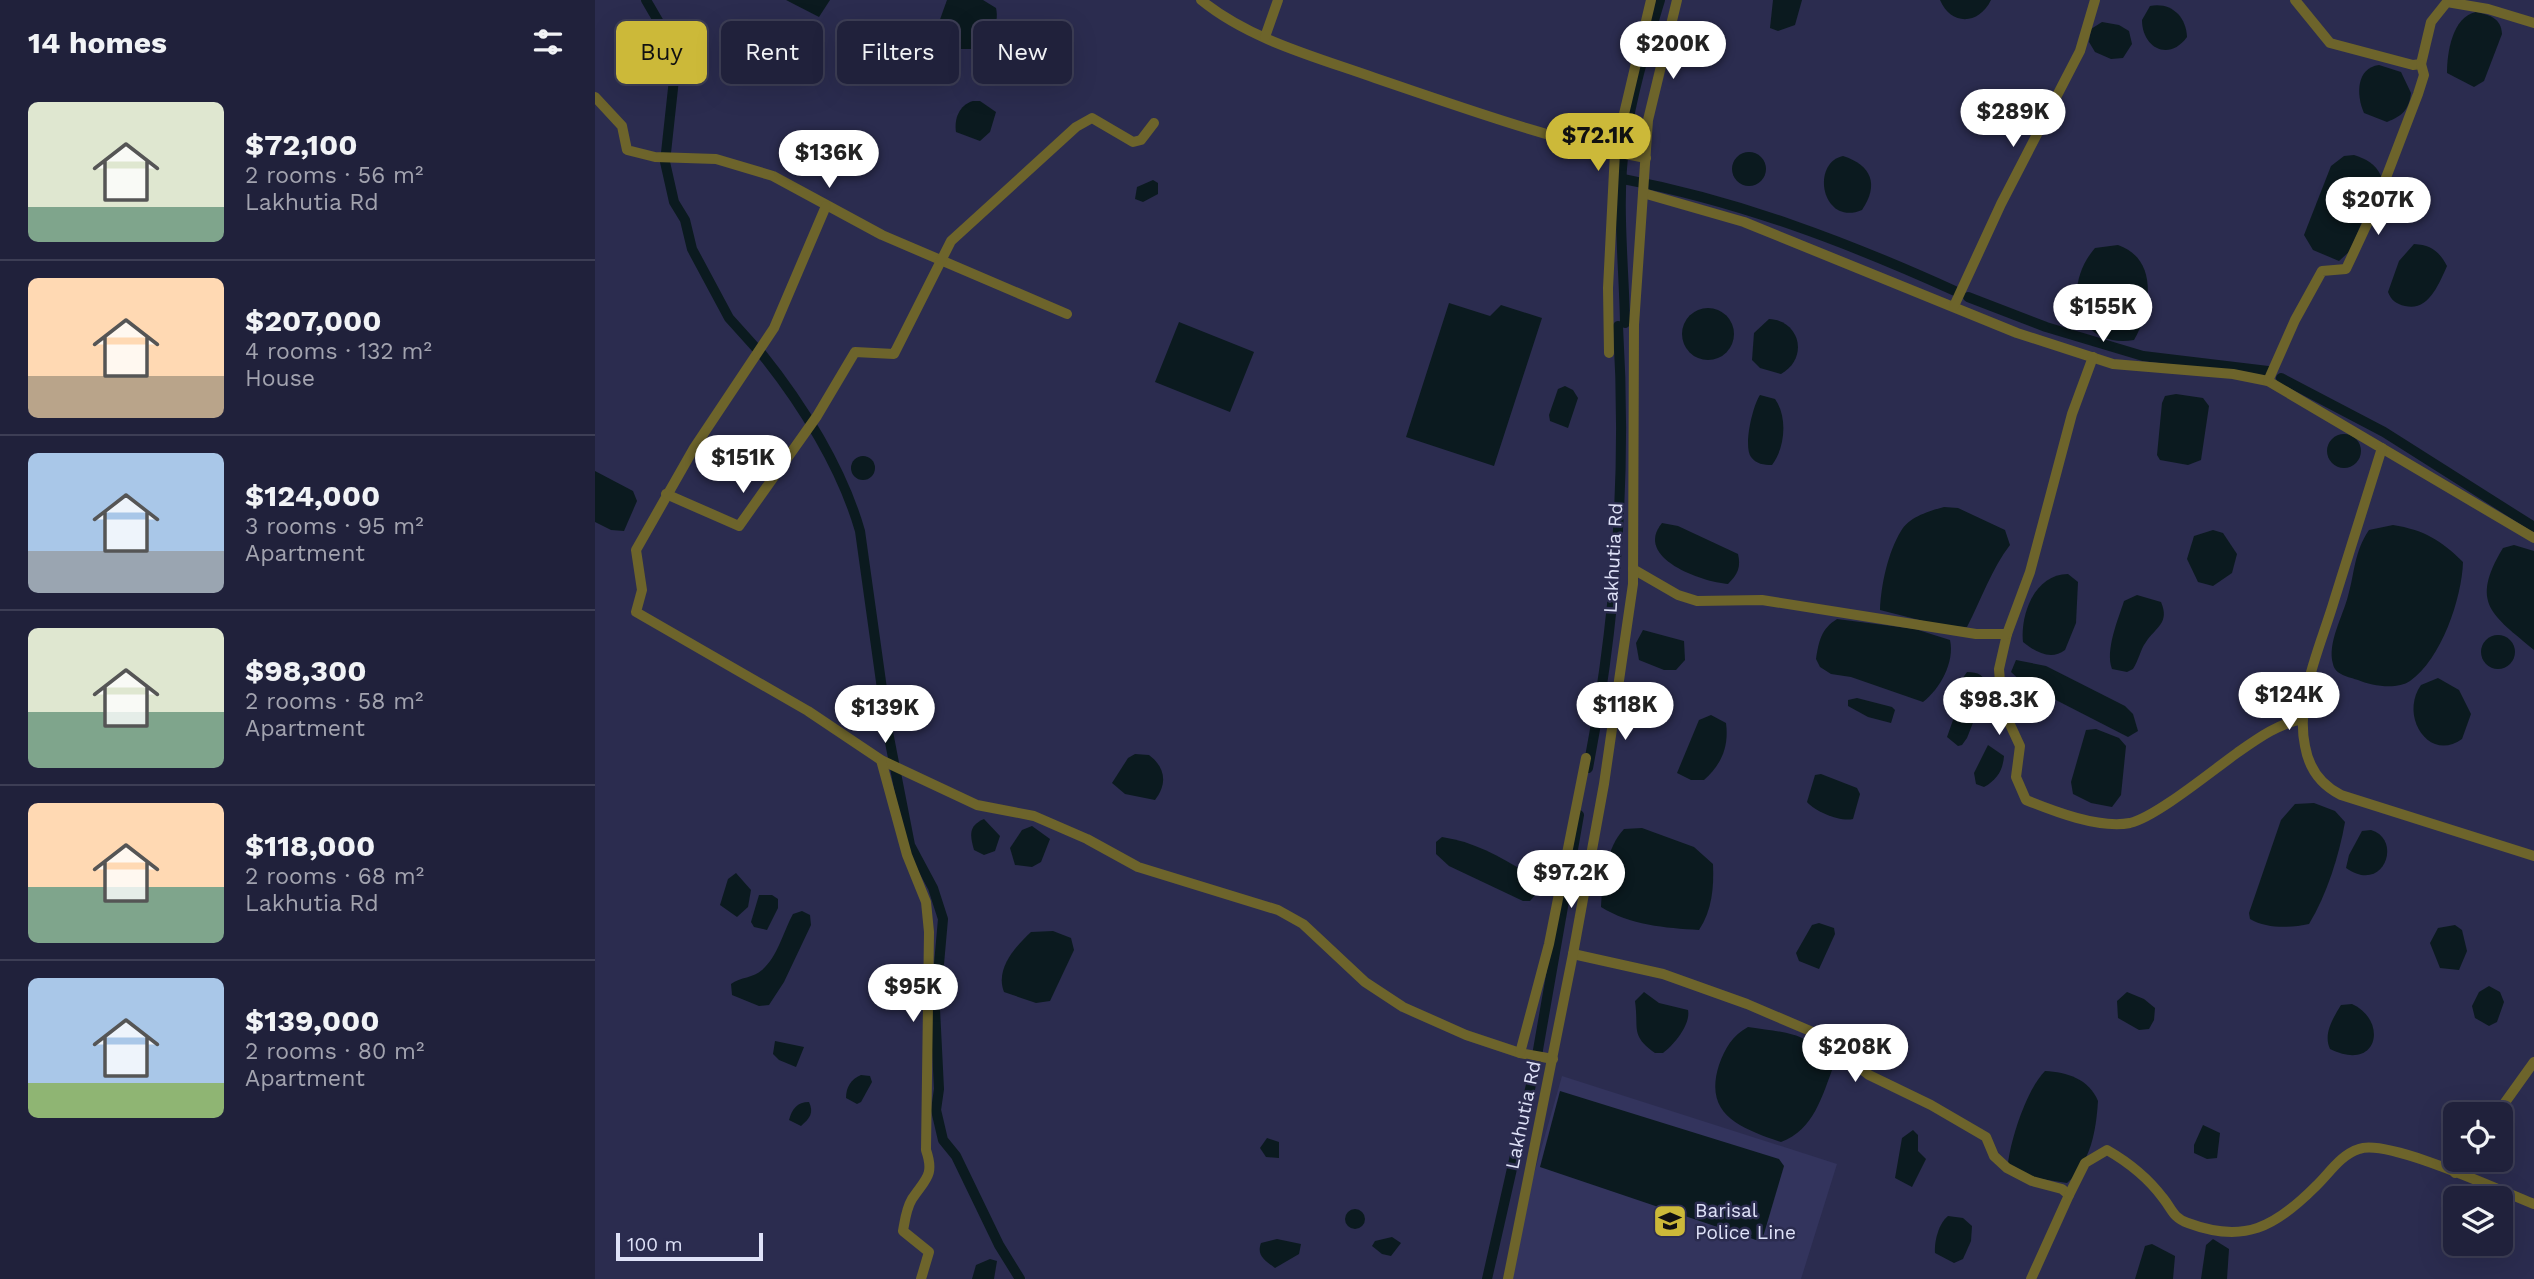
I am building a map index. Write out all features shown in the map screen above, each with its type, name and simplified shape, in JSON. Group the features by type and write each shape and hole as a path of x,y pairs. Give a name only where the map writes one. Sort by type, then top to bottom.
{"street":[{"path":"1201,0 1221,16 1265,37 1432,97 1615,152 1646,158"},
{"path":"1265,37 1278,0"},
{"path":"1609,353 1608,288 1615,152 1651,0"},
{"name":"Lakhutia Rd","path":"1508,1279 1553,1059 1604,784 1633,569 1634,325 1648,120 1677,0"},
{"path":"1954,306 2001,204 2080,51 2095,0"},
{"path":"2295,0 2330,43 2413,65 2421,64"},
{"path":"2269,381 2303,302 2322,271 2346,269 2374,209 2424,75 2421,64 2431,22 2447,2 2488,9 2534,23"},
{"path":"595,97 622,126 627,150 655,157 716,159 773,176 827,206 942,262 1067,314"},
{"path":"666,494 739,526 817,416 855,352 894,354 951,241 1076,127 1092,118 1133,142 1141,140 1154,123"},
{"path":"1643,193 1744,222 2017,332 2113,364 2233,374 2269,381 2534,538"},
{"path":"827,206 774,328 666,494 636,550 642,590 636,612 808,711 881,761 977,805 1012,814 1034,816 1087,839 1138,867 1278,910 1303,924 1365,982 1403,1007 1466,1035 1520,1053 1553,1059"},
{"path":"2093,356 2072,414 2030,572 2007,634 1999,669 2002,707 2019,746 2016,777 2026,800 2059,814 2130,822 2157,808 2252,743 2288,722 2303,719"},
{"path":"2382,448 2310,679 2303,719 2305,747 2316,776 2327,788 2534,856"},
{"path":"1633,569 1678,595 1697,601 1762,600 1976,634 2007,634"},
{"path":"1520,1053 1549,944 1586,758"},
{"path":"881,761 907,855 926,902 929,932 926,1150 930,1163 927,1182 906,1212 903,1231 929,1252 921,1279"},
{"path":"1573,954 1663,974 1747,1004 1815,1033 1869,1075 1931,1105 1986,1137 1993,1156 2007,1168 2032,1181 2063,1189 2069,1195"},
{"path":"2505,1102 2534,1062"},
{"path":"2031,1279 2085,1163 2107,1150 2136,1170 2164,1198 2175,1218 2189,1224 2239,1234 2276,1221 2315,1187 2336,1164 2359,1148 2391,1149 2534,1204"}],"shaded area":[{"path":"786,0 830,0 819,17"},
{"path":"947,0 983,0 996,8 996,21 973,21 973,49 959,48 959,21 939,21"},
{"path":"1773,0 1802,0 1795,25 1778,31 1770,28"},
{"path":"1940,0 1991,0 1980,14 1965,19 1951,14"},
{"path":"2150,6 2164,6 2180,17 2187,37 2180,45 2165,50 2151,44 2143,30 2142,20"},
{"path":"2476,12 2494,18 2502,34 2484,81 2474,87 2447,73 2450,46 2456,28 2468,15"},
{"path":"2102,22 2119,25 2129,31 2132,44 2123,58 2111,59 2095,52 2089,42 2091,29"},
{"path":"2379,65 2401,72 2411,93 2404,112 2387,122 2364,113 2359,91 2366,71"},
{"path":"973,101 980,101 996,112 990,132 980,141 956,132 959,113"},
{"path":"1749,152 1761,157 1766,169 1761,181 1749,186 1737,181 1732,169 1737,157"},
{"path":"2354,155 2370,162 2381,176 2350,251 2339,261 2313,250 2304,235 2331,166 2344,156"},
{"path":"1843,156 1861,165 1870,177 1870,192 1862,210 1848,213 1838,210 1825,192 1826,170 1833,161"},
{"path":"1153,180 1158,183 1158,194 1143,202 1135,199 1137,187"},
{"path":"2414,244 2434,250 2447,266 2432,295 2413,307 2396,303 2388,292 2399,261"},
{"path":"2118,245 2131,252 2146,273 2147,300 2134,340 2114,340 2098,335 2087,325 2080,312 2077,297 2078,280 2084,264 2095,248"},
{"path":"1449,303 1490,316 1501,305 1542,318 1494,466 1406,437"},
{"path":"1708,308 1718,310 1726,316 1732,324 1732,344 1726,352 1718,358 1708,360 1698,358 1690,352 1684,344 1682,334 1684,324 1690,316 1698,310"},
{"path":"1769,319 1788,326 1797,340 1796,358 1781,374 1760,368 1752,360 1754,333"},
{"path":"1179,322 1254,352 1230,412 1155,382"},
{"path":"1565,386 1573,390 1578,398 1568,428 1550,421 1549,415 1558,389"},
{"path":"2176,394 2203,398 2209,406 2201,460 2188,465 2160,460 2157,455 2162,403 2165,396"},
{"path":"1760,395 1775,399 1782,415 1782,441 1772,465 1755,461 1749,452 1750,426"},
{"path":"2344,434 2356,439 2361,451 2356,463 2344,468 2332,463 2327,451 2332,439"},
{"path":"863,456 872,459 875,468 872,477 863,480 854,477 851,468 854,459"},
{"path":"595,471 633,491 637,501 624,531 611,530 595,522"},
{"path":"1944,507 1958,508 2005,530 2010,545 1992,574 1967,627 1943,626 1880,610 1886,569 1901,531 1914,518"},
{"path":"1662,523 1678,526 1738,554 1739,567 1734,577 1728,584 1717,582 1674,566 1656,547 1655,536"},
{"path":"2393,525 2431,537 2463,562 2454,610 2431,659 2405,684 2384,686 2339,673 2334,668 2332,647 2364,538 2369,530"},
{"path":"2213,530 2223,533 2237,554 2232,573 2213,586 2198,582 2187,559 2194,536"},
{"path":"2514,545 2534,551 2534,650 2497,617 2487,596 2493,567 2503,548"},
{"path":"2068,574 2078,582 2076,623 2065,650 2054,655 2043,654 2023,642 2027,608 2038,588 2056,576"},
{"path":"2137,595 2161,602 2163,620 2144,645 2133,669 2127,672 2112,669 2111,644 2124,601"},
{"path":"1837,619 1915,629 1950,640 1950,657 1945,674 1923,702 1851,677 1831,674 1820,667 1816,659 1822,636 1827,627"},
{"path":"1643,630 1684,641 1685,660 1676,670 1664,670 1639,660 1636,643"},
{"path":"2498,635 2510,640 2515,652 2510,664 2498,669 2486,664 2481,652 2486,640"},
{"path":"2016,660 2046,666 2125,706 2133,714 2138,731 2128,737 2023,683 2011,672"},
{"path":"1967,672 1980,675 1987,687 1967,738 1958,746 1947,737 1958,706 1960,682"},
{"path":"2438,678 2459,690 2471,714 2462,739 2450,745 2429,741 2421,733 2413,710 2421,685"},
{"path":"1857,698 1892,707 1895,710 1891,723 1868,717 1848,706 1848,700"},
{"path":"1711,715 1726,723 1725,747 1720,761 1704,780 1691,780 1677,773 1699,720"},
{"path":"2096,729 2119,738 2126,746 2121,795 2112,807 2091,803 2073,794 2071,782 2086,730"},
{"path":"1988,745 2004,756 1999,774 1984,787 1976,784 1974,773"},
{"path":"1135,754 1149,755 1159,765 1163,781 1155,800 1125,794 1112,783 1128,758"},
{"path":"1821,774 1857,788 1860,794 1853,819 1828,815 1807,802 1815,775"},
{"path":"2314,803 2335,811 2345,822 2331,874 2309,924 2279,927 2250,919 2249,913 2281,820 2295,804"},
{"path":"984,819 1000,836 995,851 984,855 974,850 971,835 975,825"},
{"path":"1032,826 1050,839 1041,862 1032,867 1015,865 1010,848 1022,830"},
{"path":"1642,828 1694,847 1713,864 1711,898 1707,915 1699,930 1636,922 1601,907 1604,876 1613,846 1624,829"},
{"path":"2371,830 2381,835 2386,844 2385,862 2379,870 2370,875 2359,874 2346,868 2349,855 2362,831"},
{"path":"1442,837 1479,847 1525,872 1536,879 1535,895 1530,901 1523,901 1449,866 1436,854 1436,842"},
{"path":"736,873 751,890 748,907 737,917 720,905 728,879"},
{"path":"759,895 772,895 778,899 778,908 767,930 754,927 751,922"},
{"path":"802,911 810,915 811,925 784,982 769,1005 759,1006 732,995 731,984 755,975 768,964 793,914"},
{"path":"1819,923 1834,928 1835,934 1819,969 1799,961 1796,953 1812,925"},
{"path":"2455,925 2462,930 2467,951 2459,970 2440,968 2430,943 2438,928"},
{"path":"1053,931 1071,938 1074,950 1050,1001 1036,1003 1004,992 1004,967 1019,944 1031,932"},
{"path":"2489,986 2500,992 2504,1002 2497,1022 2489,1026 2475,1018 2472,1006 2479,992"},
{"path":"1644,992 1659,1003 1688,1010 1684,1028 1677,1040 1663,1053 1655,1053 1647,1047 1637,1031 1635,1001"},
{"path":"2127,992 2144,999 2155,1008 2154,1020 2149,1029 2139,1030 2118,1018 2117,1001"},
{"path":"2352,1004 2371,1021 2373,1042 2368,1050 2346,1055 2330,1049 2328,1038 2330,1026 2341,1005"},
{"path":"1748,1027 1785,1033 1806,1040 1834,1065 1821,1100 1809,1121 1792,1137 1781,1142 1740,1125 1721,1108 1716,1096 1715,1082 1724,1053 1733,1038"},
{"path":"775,1041 804,1047 796,1067 779,1060 773,1054"},
{"path":"2045,1071 2076,1078 2089,1087 2098,1101 2096,1124 2087,1156 2067,1183 2029,1177 2008,1163 2021,1114 2032,1089"},
{"path":"861,1075 870,1076 872,1082 861,1102 857,1104 846,1098 846,1094 852,1081"},
{"name":"Barisal Police Line","path":"1562,1076 1837,1164 1801,1279 1504,1279"},
{"path":"1560,1091 1779,1159 1784,1166 1763,1237 1756,1240 1540,1167"},
{"path":"809,1102 810,1115 801,1126 789,1120 796,1107"},
{"path":"2203,1125 2220,1133 2217,1158 2207,1159 2194,1153 2194,1145"},
{"path":"1913,1130 1918,1135 1918,1151 1926,1159 1912,1187 1895,1178 1902,1138"},
{"path":"1267,1138 1279,1142 1279,1158 1266,1157 1260,1148"},
{"path":"1355,1209 1362,1212 1365,1219 1362,1226 1355,1229 1348,1226 1345,1219 1348,1212"},
{"path":"1948,1216 1963,1218 1972,1226 1971,1241 1963,1259 1954,1263 1935,1253 1938,1233"},
{"path":"1392,1237 1401,1243 1391,1256 1382,1254 1372,1246 1375,1241"},
{"path":"1277,1239 1301,1244 1299,1254 1275,1268 1263,1258 1260,1248 1261,1243"},
{"path":"2213,1239 2229,1249 2227,1279 2201,1279 2206,1245"},
{"path":"2152,1244 2175,1256 2173,1279 2135,1279 2145,1246"},
{"path":"990,1259 997,1261 994,1279 972,1279 976,1265"}],"waterway":[{"path":"646,0 664,31 675,70 665,162 674,202 685,220 692,249 729,318 756,348"},
{"path":"1625,323 1622,163 1635,88 1660,0"},
{"path":"1623,179 1751,211 1874,256 1955,291"},
{"path":"1968,297 2046,327 2143,356 2268,371"},
{"path":"1588,768 1606,658 1617,548 1621,437 1618,326"},
{"path":"761,353 806,415 832,460 860,531 888,732 910,845 933,888 943,919 935,1009 939,1089 936,1110 943,1140 956,1156 999,1245 1020,1279"},
{"path":"2281,378 2384,432 2534,527"},
{"path":"1487,1279 1535,1067 1579,815"}],"place":[{"name":"Barisal Police Line","path":"1670,1221"}]}
